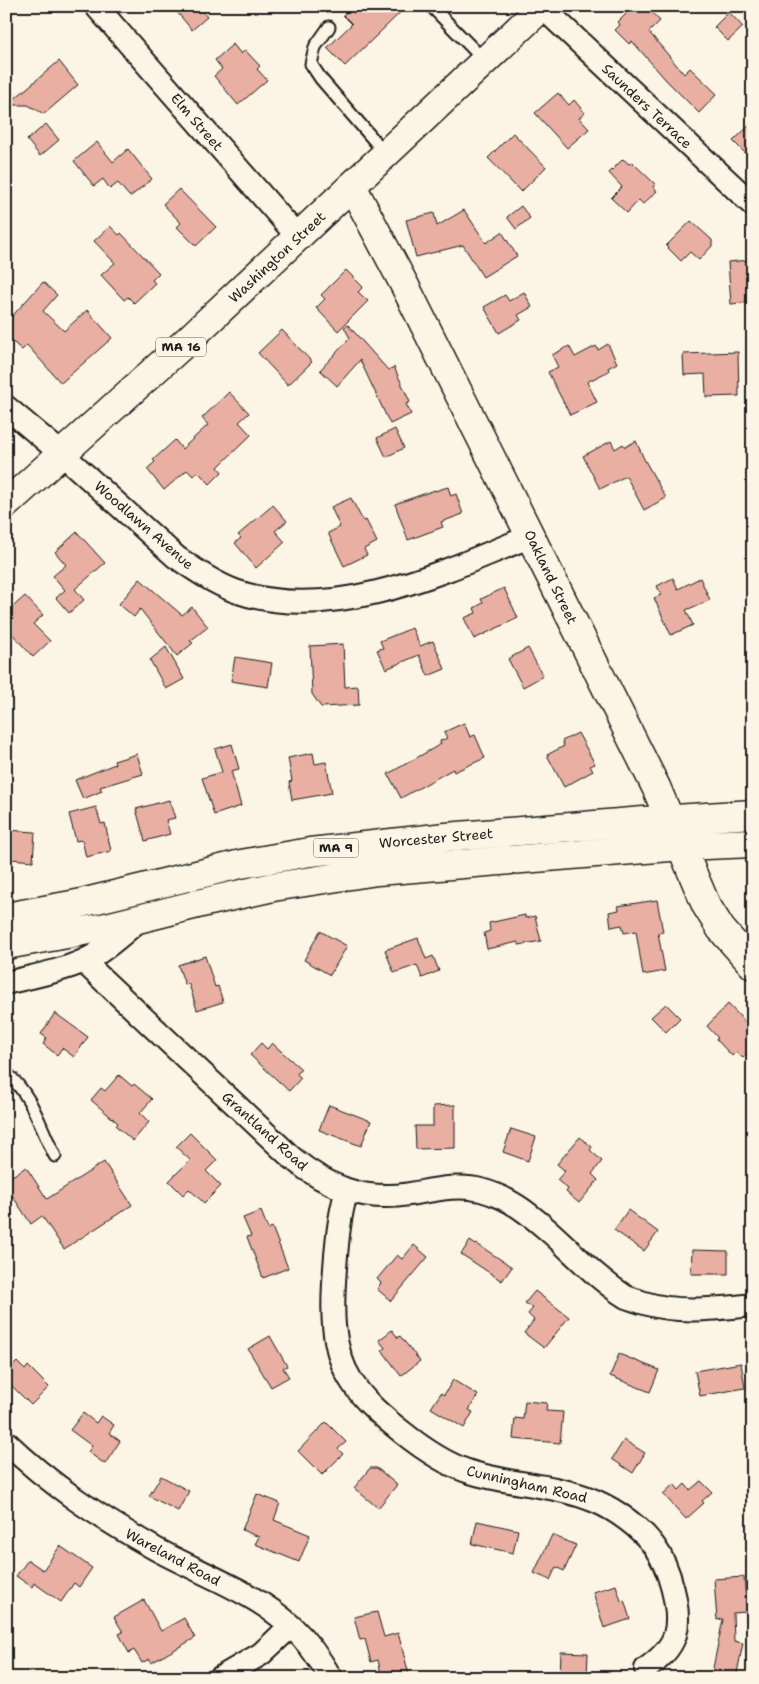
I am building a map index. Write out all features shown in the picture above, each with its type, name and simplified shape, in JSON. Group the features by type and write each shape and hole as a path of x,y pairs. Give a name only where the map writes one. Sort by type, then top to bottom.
{"main road":[{"name":"Washington Street","path":"6,504 188,340 542,7"},
{"name":"Oakland Street","path":"352,186 531,536 671,819 706,905 727,937 753,966"},
{"name":"Worcester Street","path":"6,917 110,897 241,864 310,852 446,837 746,814"},
{"name":"Worcester Street","path":"6,945 71,934 140,919 244,893 343,876 682,846 753,843"}],"street":[{"name":"Elm Street","path":"96,6 298,237"},
{"name":"Saunders Terrace","path":"542,7 753,206"},
{"name":"Woodlawn Avenue","path":"6,407 62,454 176,557 190,567 235,591 269,599 324,600 369,594 443,572 531,536"},
{"path":"6,908 36,912"},
{"path":"6,983 52,972 83,961 104,950 140,919"},
{"name":"Grantland Road","path":"83,961 292,1158 313,1174 347,1190 378,1197 399,1196 450,1188 471,1188 483,1191 506,1199 522,1208 555,1236 589,1269 628,1298 657,1308 704,1311 753,1305"},
{"name":"Cunningham Road","path":"347,1190 338,1233 333,1311 336,1344 351,1381 369,1404 382,1416 422,1447 453,1466 486,1476 580,1495 606,1506 633,1524 654,1546 671,1581 677,1607 675,1635 664,1655 646,1669"},
{"name":"Wareland Road","path":"6,1442 48,1480 83,1505 155,1549 254,1599 279,1616 313,1650 331,1678"},
{"path":"220,1678 261,1654 291,1626"}],"lane":[{"path":"432,7 484,60"},
{"path":"329,28 315,47 311,64 321,79 386,154"},
{"path":"6,1073 28,1098 55,1156"}],"building":[{"path":"172,6 198,6 207,17 192,30"},
{"path":"353,6 407,6 345,66 327,48 352,24 343,15"},
{"path":"634,6 646,6 660,21 649,32 684,74 690,68 717,94 699,113 666,80 632,41 629,44 615,30 620,25 618,22"},
{"path":"729,12 743,27 728,41 714,27"},
{"path":"233,44 241,54 245,50 260,66 257,69 267,80 238,105 214,76 222,69 215,60"},
{"path":"59,61 78,85 44,114 28,105 7,105"},
{"path":"558,93 569,105 574,100 585,113 579,118 589,129 567,148 535,113"},
{"path":"753,122 753,161 733,141"},
{"path":"46,124 59,140 40,156 27,140"},
{"path":"513,133 546,167 521,192 488,158"},
{"path":"97,142 113,162 128,149 152,179 130,197 118,183 110,189 103,179 94,186 74,161"},
{"path":"623,159 629,164 632,162 655,184 653,187 657,191 643,204 639,200 627,213 611,198 622,187 609,173"},
{"path":"179,189 216,227 196,246 177,227 181,223 163,204"},
{"path":"521,206 530,218 516,229 507,217"},
{"path":"464,210 486,243 502,232 517,256 483,277 463,245 416,257 406,220 434,213 437,226"},
{"path":"691,221 712,240 712,246 699,260 690,252 681,261 666,246"},
{"path":"110,226 119,235 121,233 159,273 152,280 155,283 134,303 128,297 124,300 101,275 115,263 94,241"},
{"path":"750,260 753,302 731,304 728,262"},
{"path":"346,270 363,287 358,292 368,301 338,331 316,308 325,299 321,295"},
{"path":"43,282 57,295 43,311 64,331 87,310 112,338 61,383 27,345 22,350 6,336 6,323"},
{"path":"524,292 532,307 518,315 521,320 499,333 484,307 505,295 509,301"},
{"path":"348,325 388,370 394,367 410,402 406,404 411,414 390,424 360,360 337,386 320,370 350,338 344,327"},
{"path":"282,330 312,362 288,385 258,353"},
{"path":"608,344 617,363 608,368 609,371 587,382 597,402 570,415 548,372 558,367 552,355 569,346 575,357 596,346 598,350"},
{"path":"738,352 739,396 706,397 705,374 684,375 683,354"},
{"path":"229,392 249,413 239,422 251,435 218,467 222,472 210,484 198,472 193,476 187,470 164,490 147,469 155,462 153,460 175,440 182,449 208,425 202,418"},
{"path":"395,429 404,448 386,457 377,438"},
{"path":"611,441 615,449 623,444 625,447 636,441 666,498 644,510 626,476 600,489 583,456"},
{"path":"448,487 451,496 456,494 463,514 441,522 443,527 408,540 395,504"},
{"path":"351,498 363,521 366,520 377,542 364,549 367,555 344,566 328,533 340,527 331,507"},
{"path":"273,505 287,521 275,531 285,542 256,568 235,543 241,538 238,535"},
{"path":"77,532 105,563 75,589 84,600 69,613 56,598 65,590 53,576 66,565 55,552"},
{"path":"673,578 678,589 700,578 710,600 686,610 693,625 671,635 654,598 661,595 657,586"},
{"path":"140,579 182,615 192,607 208,627 190,641 193,643 177,656 140,609 134,617 119,604"},
{"path":"504,588 518,618 474,639 464,618 476,613 474,608 483,603 481,599"},
{"path":"25,596 43,615 33,624 50,641 33,657 6,627 6,613"},
{"path":"412,628 420,646 433,641 445,669 428,676 419,655 386,669 377,650 383,648 380,641"},
{"path":"343,644 345,687 358,686 359,705 321,707 312,694 310,646"},
{"path":"166,647 184,679 166,689 150,660"},
{"path":"528,648 543,676 523,687 508,659"},
{"path":"235,657 272,663 268,687 231,681"},
{"path":"464,723 470,737 475,735 485,758 454,772 453,769 401,798 388,774 441,744 440,741 447,738 444,732"},
{"path":"578,733 595,764 590,766 593,771 564,787 547,755 564,746 562,741"},
{"path":"232,744 239,769 231,771 241,806 214,815 202,778 222,772 215,749"},
{"path":"313,753 315,764 326,762 332,793 292,800 289,782 292,781 288,758"},
{"path":"137,754 143,774 100,787 102,791 83,799 75,780 115,764 114,761"},
{"path":"169,800 175,818 166,820 170,834 145,841 136,809"},
{"path":"96,807 101,824 105,823 111,851 86,857 82,840 76,841 69,814"},
{"path":"6,830 35,832 33,861 11,859 11,854 6,854"},
{"path":"657,900 663,932 658,933 665,971 643,975 636,931 624,933 622,925 611,927 609,912 619,910 618,906"},
{"path":"525,915 525,918 535,916 541,941 519,945 518,942 487,949 484,933 490,931 489,923"},
{"path":"320,931 347,946 330,975 304,960"},
{"path":"418,938 426,959 433,956 439,971 422,978 417,965 394,973 385,950"},
{"path":"205,956 215,987 218,986 223,1002 197,1010 189,984 185,985 178,965"},
{"path":"666,1004 680,1018 666,1032 651,1017"},
{"path":"728,1004 753,1030 753,1048 743,1058 736,1052 732,1056 707,1026"},
{"path":"55,1013 88,1037 74,1057 62,1048 57,1055 43,1044 47,1038 41,1034"},
{"path":"261,1043 267,1049 272,1043 301,1069 297,1074 301,1078 289,1091 250,1055"},
{"path":"119,1075 132,1086 134,1084 152,1099 140,1113 149,1122 133,1141 116,1126 118,1123 91,1100 101,1088 105,1091"},
{"path":"329,1105 371,1121 361,1146 319,1130"},
{"path":"455,1105 455,1148 416,1149 415,1126 433,1126 433,1106"},
{"path":"511,1129 536,1137 528,1161 503,1152"},
{"path":"190,1133 217,1160 206,1171 221,1186 204,1203 189,1189 183,1195 169,1181 190,1160 176,1147"},
{"path":"580,1137 592,1147 590,1150 602,1161 592,1174 598,1180 579,1203 566,1192 568,1189 557,1180 565,1171 557,1164"},
{"path":"104,1162 132,1205 64,1249 42,1216 31,1224 6,1186 6,1180 26,1167 47,1199"},
{"path":"628,1210 658,1232 644,1251 614,1230"},
{"path":"261,1211 268,1229 272,1227 288,1268 263,1278 247,1237 251,1236 243,1218"},
{"path":"470,1241 512,1267 502,1281 461,1254"},
{"path":"414,1245 428,1257 391,1301 377,1289 381,1283 377,1279 397,1255 402,1259"},
{"path":"692,1250 728,1251 728,1274 691,1274"},
{"path":"535,1291 569,1317 544,1348 524,1333 534,1320 528,1314 533,1308 525,1303"},
{"path":"392,1330 398,1338 400,1336 420,1361 401,1376 382,1350 385,1348 379,1340"},
{"path":"270,1336 287,1366 283,1368 289,1377 271,1387 248,1349"},
{"path":"619,1354 659,1370 650,1392 610,1376"},
{"path":"17,1362 25,1370 28,1366 49,1387 31,1405 6,1380 6,1373"},
{"path":"741,1363 745,1388 700,1396 695,1371"},
{"path":"453,1380 478,1395 469,1410 473,1412 464,1428 431,1408 441,1393 444,1395"},
{"path":"525,1401 547,1403 546,1411 563,1412 560,1443 513,1439 515,1418 523,1419"},
{"path":"83,1413 96,1423 101,1416 114,1425 109,1433 120,1441 105,1464 88,1452 92,1446 70,1430"},
{"path":"326,1422 346,1442 338,1449 343,1454 322,1475 298,1451"},
{"path":"624,1440 645,1453 633,1473 612,1459"},
{"path":"370,1468 377,1468 397,1485 378,1508 354,1488"},
{"path":"161,1476 189,1491 178,1511 149,1496"},
{"path":"701,1481 712,1492 702,1501 704,1503 686,1519 663,1494 674,1484 679,1490 685,1484 690,1490"},
{"path":"257,1494 280,1503 274,1520 310,1535 299,1562 255,1544 259,1537 242,1530"},
{"path":"477,1521 518,1530 513,1553 472,1544"},
{"path":"552,1535 576,1545 564,1571 556,1567 550,1580 534,1573"},
{"path":"60,1546 92,1568 79,1587 74,1583 61,1602 34,1583 32,1587 16,1576 28,1560 43,1570"},
{"path":"744,1577 747,1612 733,1613 734,1641 743,1643 736,1678 711,1678 723,1619 717,1620 714,1579"},
{"path":"616,1585 621,1601 624,1600 630,1619 604,1628 593,1592"},
{"path":"144,1600 161,1631 184,1618 195,1638 151,1663 149,1659 142,1663 134,1650 129,1653 119,1634 123,1632 114,1617"},
{"path":"377,1612 384,1637 398,1633 410,1678 382,1678 378,1660 371,1662 365,1639 360,1640 354,1617"},
{"path":"561,1652 588,1653 587,1678 560,1678"}]}
